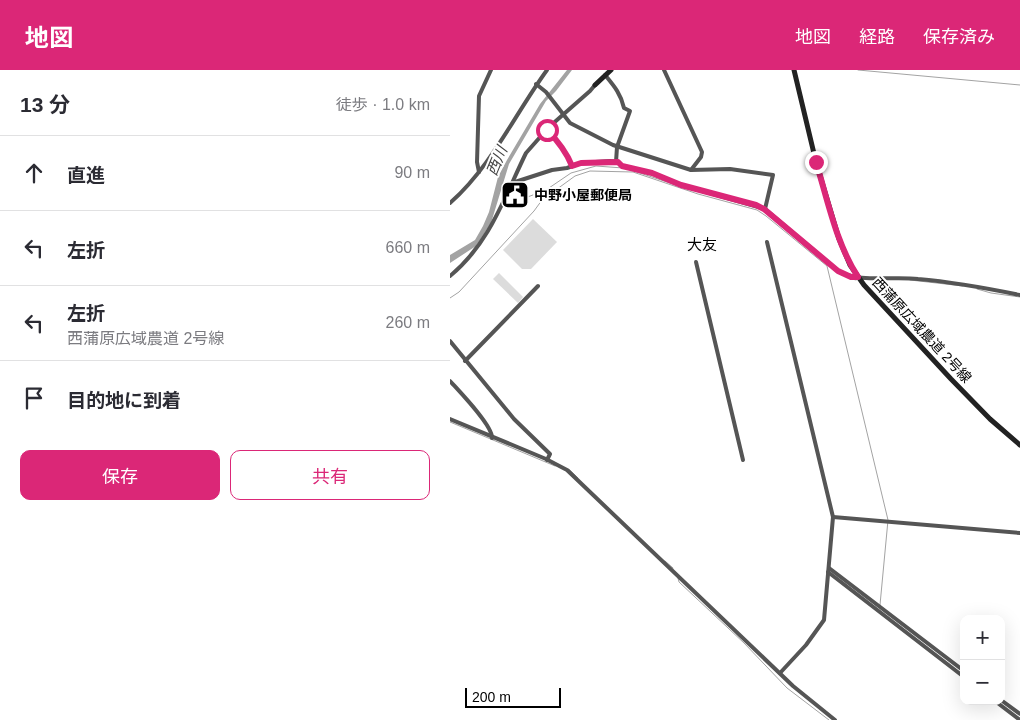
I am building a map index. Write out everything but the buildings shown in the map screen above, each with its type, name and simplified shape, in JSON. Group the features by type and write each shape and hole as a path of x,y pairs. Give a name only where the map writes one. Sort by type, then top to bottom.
{"street":[{"path":"478,172 480,96 491,70"},
{"path":"450,203 464,190 478,172 547,70"},
{"path":"450,276 470,258 492,226 526,153 547,130 611,70"},
{"path":"664,70 702,152 701,157 691,170"},
{"name":"西蒲原広域農道 2号線","path":"794,70 816,162 839,239 858,277 951,379 990,419 1020,445"},
{"path":"605,76 622,98 624,108 630,111 617,147 616,162"},
{"path":"536,84 546,92 574,126 617,147 691,170 730,169 772,175 764,209"},
{"path":"547,130 564,150 572,166"},
{"path":"512,183 581,163 616,162 681,185 764,209 838,271 851,277 917,279 974,285 1020,295"},
{"path":"767,242 833,517 824,620 806,645 780,673"},
{"path":"696,262 743,460"},
{"path":"465,361 538,286"},
{"path":"450,341 514,419 550,454 547,460"},
{"path":"450,381 487,425 492,438"},
{"path":"450,419 567,470 793,686 835,720"},
{"path":"833,517 1020,533"},
{"path":"829,570 960,668"},
{"path":"829,570 960,674"},
{"path":"1005,703 1020,714"},
{"path":"1000,705 1020,720"}],"shaded area":[{"path":"567,70 572,70 546,101 509,164 491,223 476,246 450,263 450,255 475,240 489,212 498,177 507,160 540,104"},
{"path":"533,219 557,242 531,269 522,269 503,250"},
{"path":"499,273 523,297 518,303 493,279"}],"waterway":[{"path":"858,70 1020,85"},
{"path":"506,200 517,201 546,190 571,173 596,166 623,168"},
{"path":"450,298 459,292 542,200 575,176 590,171 633,172 698,194 757,210 766,216 827,266 888,520 880,605"},
{"path":"634,171 673,184"},
{"path":"761,209 799,240"},
{"path":"838,273 856,280"},
{"path":"910,280 963,286"},
{"path":"977,289 1020,297"},
{"path":"450,422 555,466"},
{"path":"569,469 578,478"},
{"path":"665,561 673,568"},
{"path":"678,578 679,582 744,643 787,688 829,720"}],"place":[{"name":"中野小屋郵便局","path":"515,195"}],"district":[{"name":"大友","path":"702,245"}],"route":[{"path":"547,130 568,154 572,166 581,163 618,162 622,166 652,173 681,185 756,205 764,209 838,271 851,277 858,277 850,265 839,239 816,162"}],"water label":[{"name":"西川","path":"497,161"}]}
